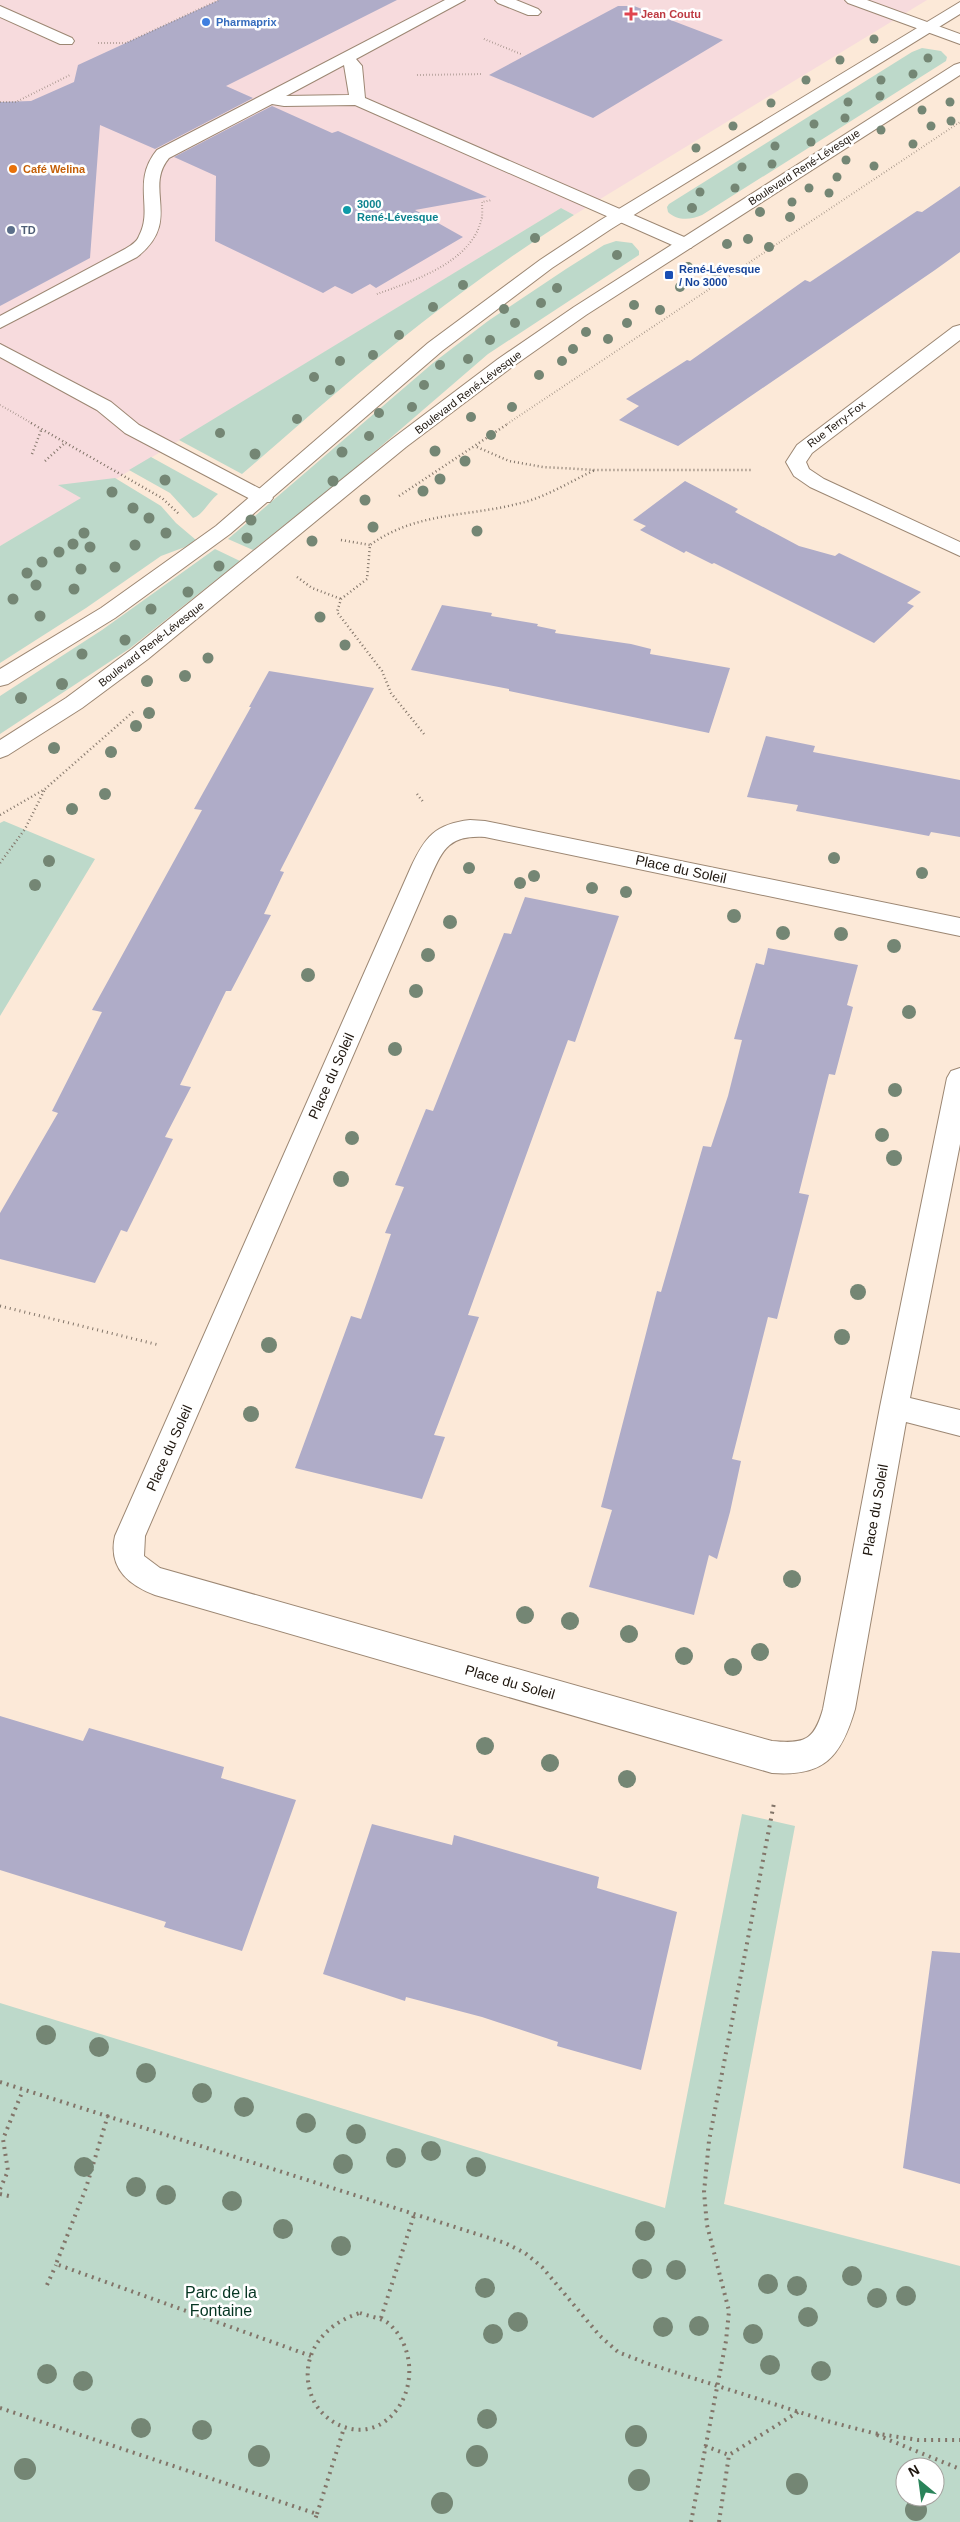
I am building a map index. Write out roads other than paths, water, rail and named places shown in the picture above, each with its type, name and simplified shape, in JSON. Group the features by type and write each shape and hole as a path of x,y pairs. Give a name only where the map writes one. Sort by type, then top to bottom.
{"street":[{"path":"0,323 139,246 150,235 153,171 156,159 456,0"},
{"path":"503,0 534,12"},
{"path":"852,0 960,40"},
{"path":"0,679 100,618 171,569 263,498 435,347 546,264 960,7"},
{"path":"0,12 66,42"},
{"path":"346,58 351,62 355,70 357,100"},
{"name":"Boulevard René-Lévesque","path":"0,750 74,703 140,654 399,444 483,379 580,311 960,68"},
{"path":"268,98 284,100 357,100 685,244"},
{"name":"Rue Terry-Fox","path":"960,331 804,449 796,462 801,472 817,483 960,550"},
{"path":"0,350 104,406 141,434 263,498"},
{"name":"Place du Soleil","path":"960,927 485,829 461,829 440,838 434,844 417,880 130,1536 128,1554 136,1570 155,1581 772,1757 800,1758 825,1745 832,1734 894,1407 960,1078"},
{"path":"894,1407 960,1423"}],"place":[{"name":"Jean Coutu","path":"631,14"},
{"name":"Pharmaprix","path":"206,22"},
{"name":"Café Welina","path":"13,169"},
{"name":"3000 René-Lévesque","path":"347,210"},
{"name":"TD","path":"11,230"},
{"name":"René-Lévesque / No 3000","path":"669,275"}],"park label":[{"name":"Parc de la Fontaine","path":"221,2301"}]}
